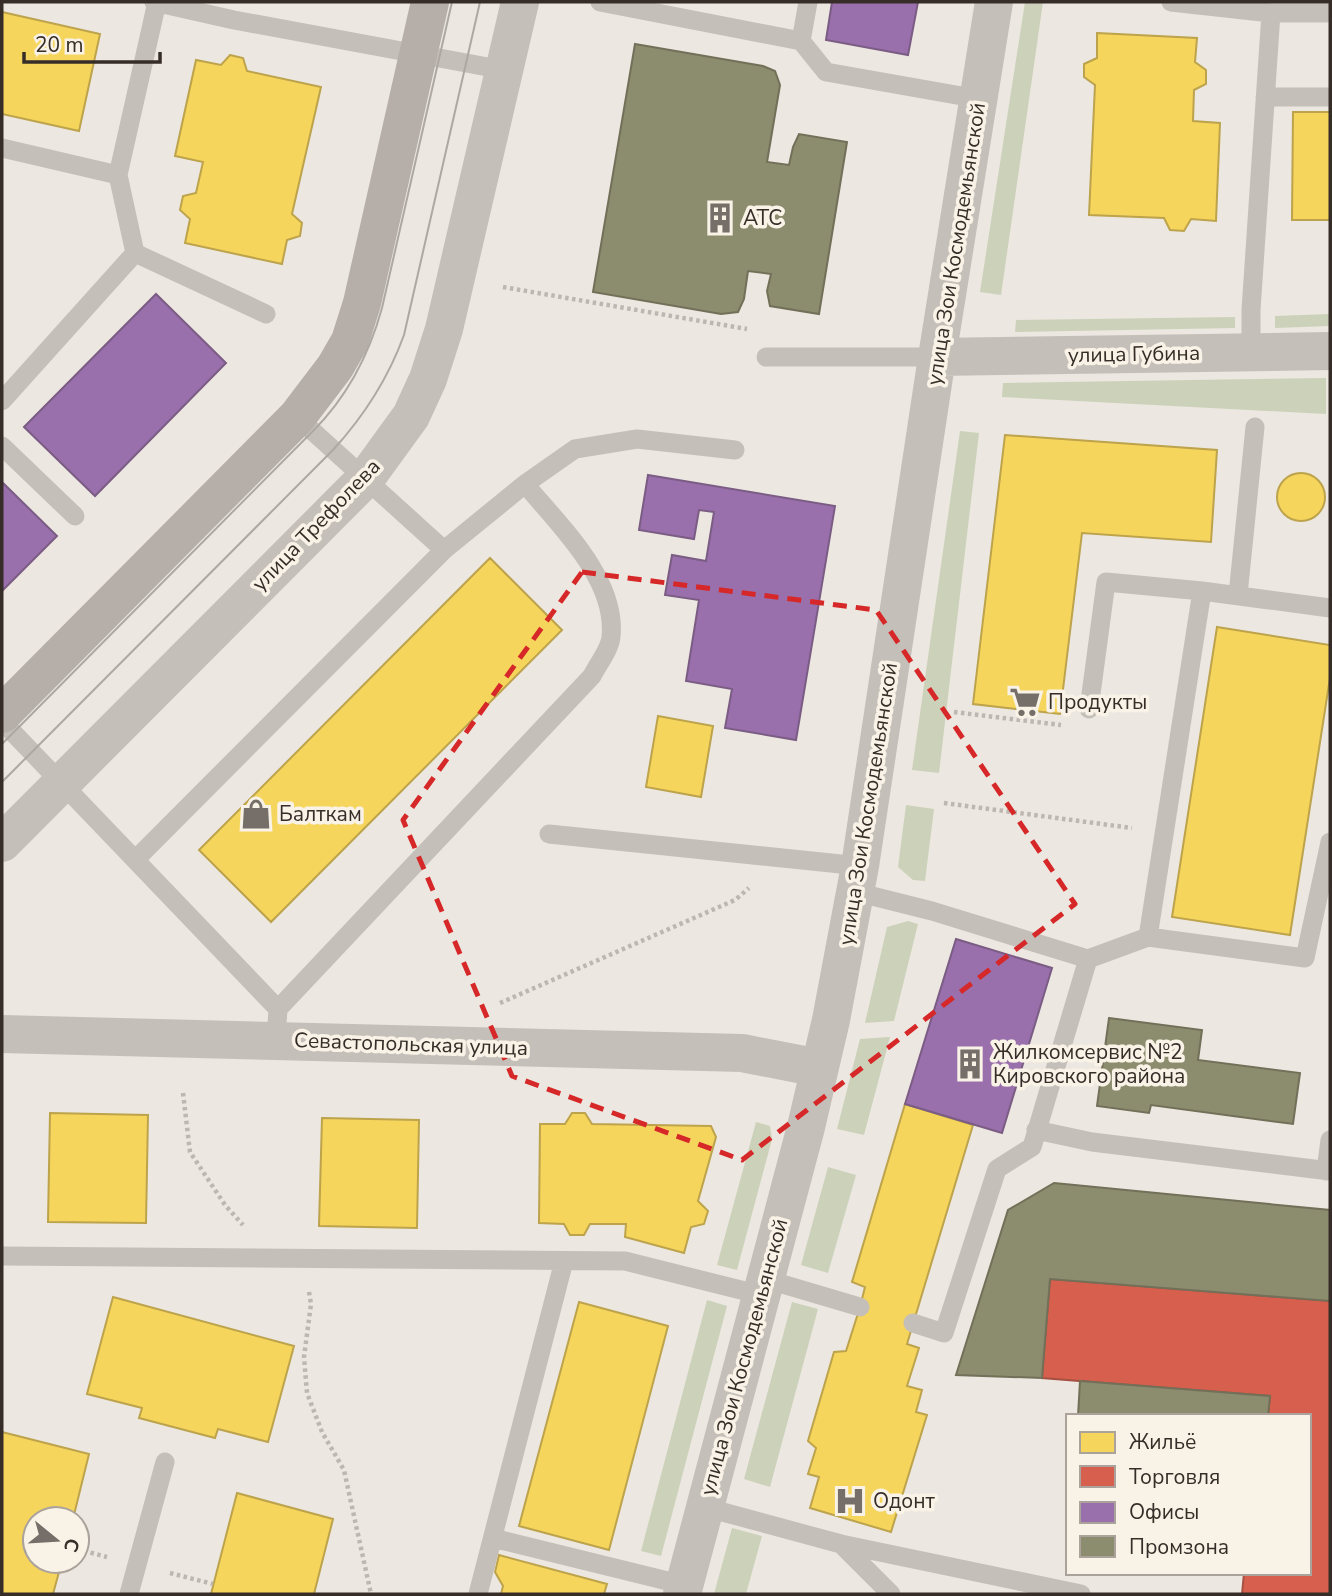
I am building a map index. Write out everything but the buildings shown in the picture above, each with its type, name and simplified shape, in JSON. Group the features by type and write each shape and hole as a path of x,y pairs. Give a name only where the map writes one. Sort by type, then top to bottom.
{"main road":[{"path":"2,714 297,417 335,367 350,341 362,303 430,2"}],"street":[{"name":"улица Трефолева","path":"2,843 366,478 411,416 428,379 447,317 520,2"},
{"name":"улица Зои Космодемьянской","path":"683,1590 820,1068 858,879 994,2"},
{"name":"улица Губина","path":"937,357 1330,351"},
{"name":"Севастопольская улица","path":"2,1034 277,1024 742,1053 820,1068"}],"lane":[{"path":"135,253 118,175 155,2 237,11 417,55 504,70"},
{"path":"600,2 800,41 826,72 979,99"},
{"path":"800,41 808,2"},
{"path":"1171,2 1271,13 1330,13"},
{"path":"1251,353 1251,310 1271,13"},
{"path":"1265,97 1330,97"},
{"path":"2,148 118,175"},
{"path":"135,253 266,314"},
{"path":"2,401 135,253"},
{"path":"766,357 937,357"},
{"path":"297,417 444,550"},
{"path":"1238,595 1255,427"},
{"path":"135,859 444,550 526,484 575,449 637,439 735,450"},
{"path":"2,446 75,516"},
{"path":"2,721 135,859 277,1024 592,676 611,639 609,604 595,571 526,484"},
{"path":"1090,709 1106,582 1238,595 1330,608"},
{"path":"1148,936 1202,591"},
{"path":"549,834 858,879 932,911 1088,959 1148,936 1305,958 1330,842"},
{"path":"913,1323 944,1333 997,1168 1032,1147 1088,959"},
{"path":"1036,1130 1092,1142 1328,1171 1330,1140"},
{"path":"2,1256 625,1261 860,1307"},
{"path":"478,1594 564,1261"},
{"path":"129,1594 164,1462"},
{"path":"705,1507 841,1544 1082,1594"},
{"path":"493,1538 683,1590"},
{"path":"841,1544 891,1594"}],"path":[{"path":"503,287 752,330 766,357"},
{"path":"954,712 1088,728 1090,709"},
{"path":"944,803 1164,832"},
{"path":"494,1005 697,916"},
{"path":"183,1093 190,1152 225,1205 253,1238 278,1259"},
{"path":"304,1259 311,1304 304,1357 307,1393 322,1432 344,1470 370,1594"}],"highlighted area":[{"path":"582,572 876,610 1075,904 742,1160 512,1076 403,820"}],"green space":[{"path":"1025,2 1043,2 1001,295 980,292"},
{"path":"1330,314 1330,326 1275,328 1275,316"},
{"path":"1235,317 1235,328 1015,332 1016,320"},
{"path":"1326,378 1326,414 1002,397 1003,383"},
{"path":"960,431 979,433 939,773 912,770"},
{"path":"906,805 934,809 925,881 913,880 898,867"},
{"path":"908,921 918,924 894,1021 865,1023 887,927"},
{"path":"890,1037 864,1135 837,1129 860,1039"},
{"path":"756,1122 770,1126 772,1139 737,1270 717,1265"},
{"path":"828,1167 856,1175 828,1273 801,1265"},
{"path":"707,1300 727,1306 661,1556 641,1551"},
{"path":"792,1302 818,1309 770,1487 744,1479"},
{"path":"732,1528 762,1536 746,1594 714,1594"}],"tram line":[{"path":"2,744 313,431 347,389 371,342 382,308 452,2"},
{"path":"2,782 333,450 374,396 391,367 404,335 480,2"}],"place":[{"name":"АТС","path":"720,218"},
{"name":"Продукты","path":"1025,702"},
{"name":"Балткам","path":"256,814"},
{"name":"Жилкомсервис №2 Кировского района","path":"970,1064"},
{"name":"Одонт","path":"850,1501"}]}
